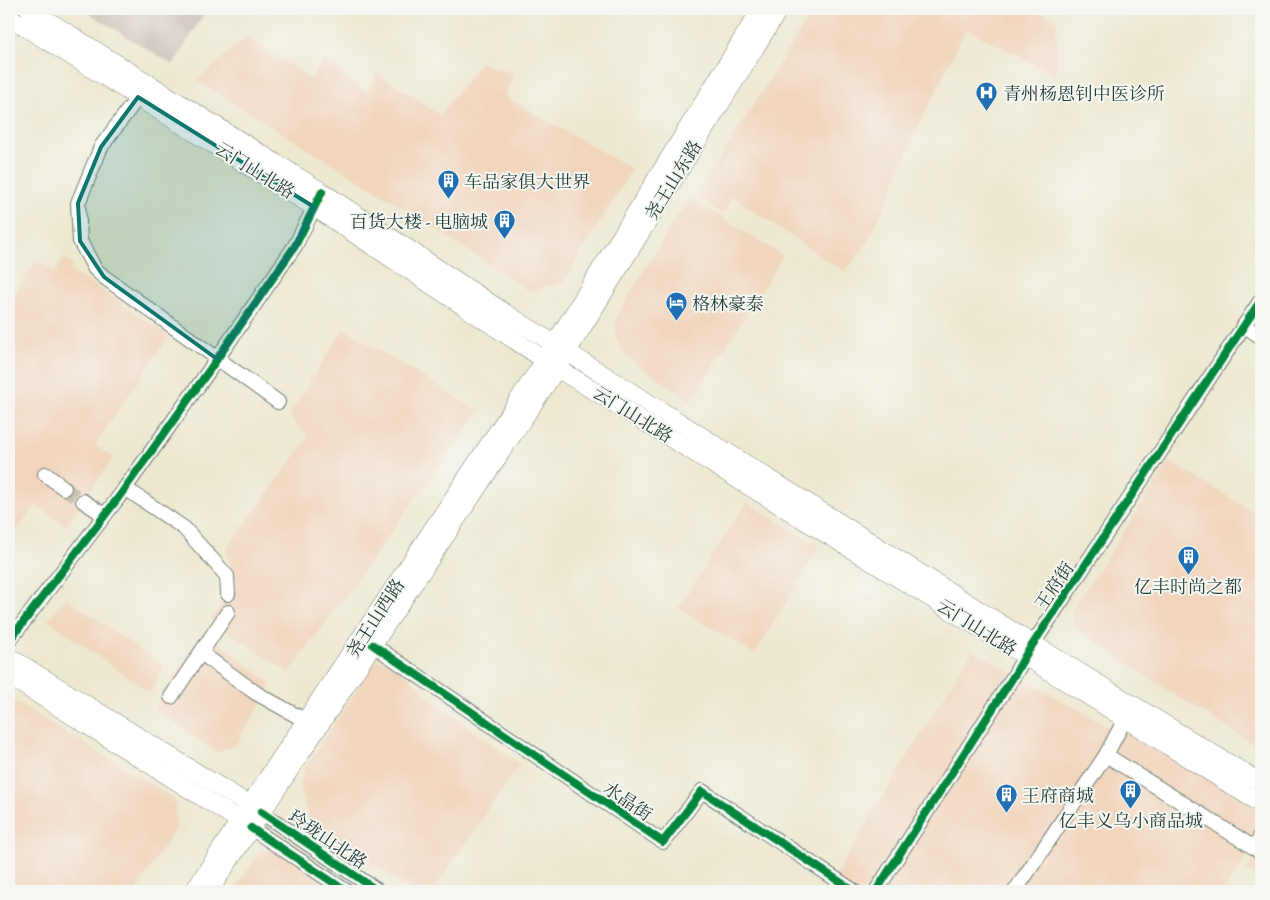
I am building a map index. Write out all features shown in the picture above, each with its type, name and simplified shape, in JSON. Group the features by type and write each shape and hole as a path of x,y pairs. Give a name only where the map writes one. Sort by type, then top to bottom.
{"main road":[{"name":"云门山北路","path":"29,9 318,199 561,348 1029,650 1125,719 1261,804"},
{"name":"尧王山东路","path":"561,348 761,9"},
{"name":"尧王山东路","path":"561,348 780,9"},
{"name":"云门山北路","path":"9,18 138,98 318,199 551,364 1029,650 1261,783"},
{"name":"尧王山西路","path":"255,808 373,645 561,348"},
{"name":"尧王山西路","path":"209,891 306,721 551,364"},
{"name":"玲珑山北路","path":"9,657 255,808"},
{"name":"玲珑山北路","path":"9,676 246,824"},
{"name":"尧王山西路","path":"194,891 246,824"}],"street":[{"path":"138,98 101,147 78,203 80,241 99,273 278,402"},
{"path":"9,641 125,488 217,359 295,246 318,199"},
{"name":"王府街","path":"876,891 1016,674 1029,650 1261,300"},
{"path":"1245,326 1261,337"},
{"path":"44,474 64,488"},
{"path":"125,488 184,528 227,576 228,594"},
{"path":"83,501 104,515"},
{"path":"171,697 228,612"},
{"name":"水晶街","path":"373,645 662,842 702,791 854,891"},
{"path":"201,653 256,693 306,721"},
{"path":"1015,891 1106,754 1125,719"},
{"path":"1106,754 1259,845"},
{"name":"玲珑山北路","path":"255,808 378,891"},
{"name":"玲珑山北路","path":"246,824 346,891"}],"highlighted area":[{"path":"138,97 314,207 295,246 217,359 104,277 80,241 78,203 101,147"}],"shaded area":[{"path":"82,9 207,9 173,65"},
{"path":"814,9 1037,9 1057,21 1056,75 966,29 920,124 866,245 845,271 830,263 732,196 722,214 696,196"},
{"path":"246,37 311,79 324,60 367,93 376,72 440,115 480,62 513,74 505,97 632,169 564,282 529,291 400,205 197,81"},
{"path":"689,197 783,256 692,401 633,362 624,354 615,337 616,320 620,310"},
{"path":"64,259 73,265 70,271 88,281 169,336 95,445 113,458 66,526 35,505 13,537 9,534 9,394 13,376 9,372 9,302 37,260 55,272"},
{"path":"344,329 479,411 289,673 210,619 238,586 226,550 309,437 288,416"},
{"name":"亿丰时尚之都","path":"1170,462 1261,516 1261,749 1169,691 1075,627 1072,610"},
{"path":"747,502 819,547 755,654 678,608"},
{"path":"66,598 165,667 150,693 48,620"},
{"path":"204,631 272,684 237,743 217,753 154,708"},
{"name":"王府商城","path":"972,650 1123,735 1128,728 1261,811 1261,827 1252,849 1224,891 826,891"},
{"path":"378,658 406,674 431,699 519,764 433,891 413,891 309,820 301,793 304,769"},
{"path":"9,698 175,799 176,827 136,891 9,891"},
{"path":"276,847 339,891 234,891 258,855"},
{"path":"1256,856 1261,859 1261,880 1246,870"}],"tunnel":[{"path":"64,488 83,501"}],"cycle path":[{"path":"9,641 118,498 208,372 295,246 322,192"},
{"path":"876,891 1025,656 1261,300"},
{"path":"373,645 663,842 702,791 854,891"},
{"path":"261,812 378,891"},
{"path":"251,828 346,891"}],"place":[{"name":"青州杨恩钊中医诊所","path":"987,112"},
{"name":"车品家俱大世界","path":"448,200"},
{"name":"百货大楼 - 电脑城","path":"504,240"},
{"name":"格林豪泰","path":"676,322"},
{"name":"亿丰时尚之都","path":"1188,575"},
{"name":"亿丰义乌小商品城","path":"1131,809"},
{"name":"王府商城","path":"1006,814"}]}
